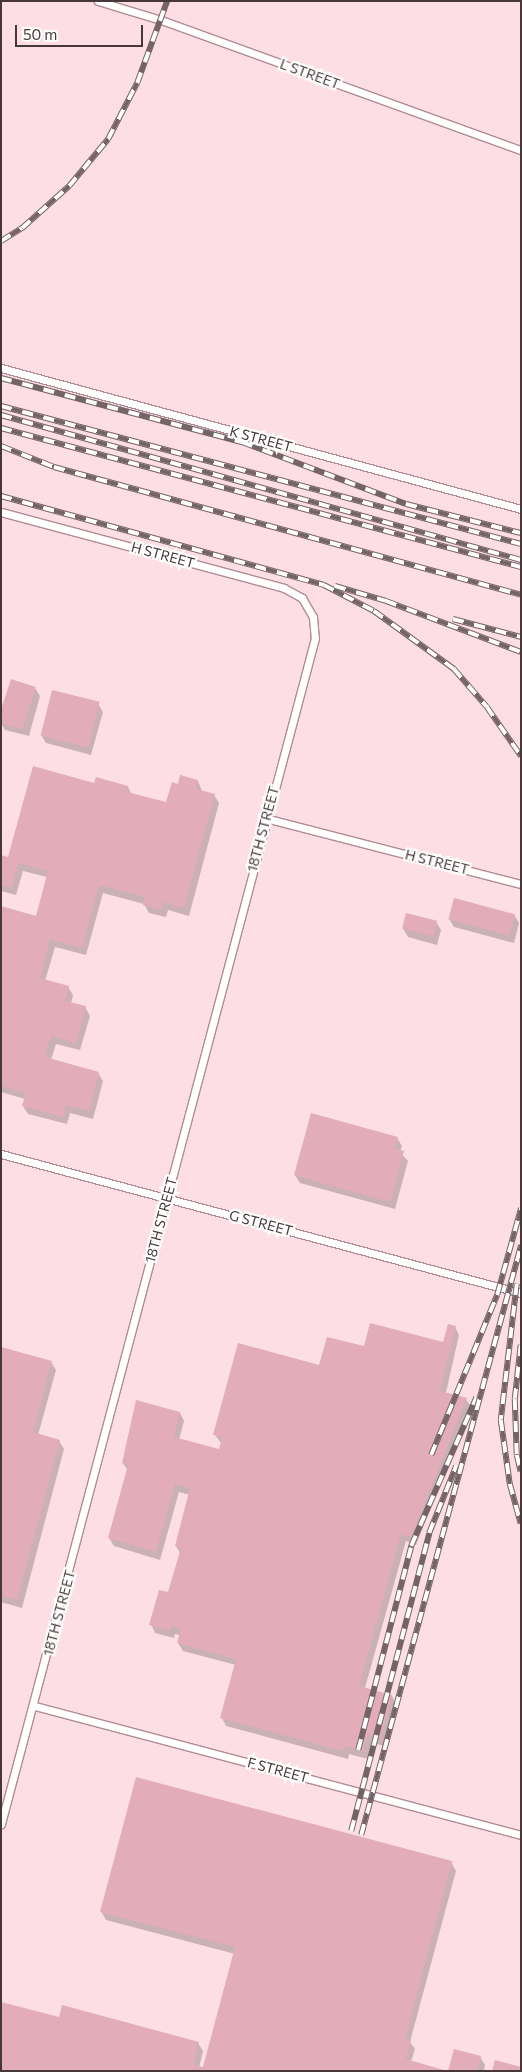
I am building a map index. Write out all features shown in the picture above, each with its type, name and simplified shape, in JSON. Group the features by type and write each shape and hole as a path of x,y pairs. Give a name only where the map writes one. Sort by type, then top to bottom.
{"lane":[{"name":"L STREET","path":"98,1 162,20 521,150"},
{"name":"K STREET","path":"1,368 521,509"},
{"name":"H STREET","path":"1,512 284,588 302,598 313,616"},
{"name":"18TH STREET","path":"1,1824 35,1706 166,1198 315,638 313,616"},
{"name":"H STREET","path":"266,818 521,884"},
{"name":"G STREET","path":"1,1154 521,1293"},
{"name":"F STREET","path":"35,1706 521,1835"}],"shaded area":[{"path":"1,1 521,1 521,2071 1,2071"}],"building":[{"path":"11,679 36,687 22,730 1,723 1,710"},
{"path":"52,690 100,702 88,747 41,736"},
{"path":"33,766 94,783 96,777 128,786 127,792 166,802 172,782 178,784 180,775 198,780 196,789 215,794 184,908 163,902 161,910 143,905 145,897 99,885 82,948 50,939 40,978 69,986 65,1001 86,1006 76,1043 51,1036 45,1057 99,1072 89,1111 66,1105 63,1117 22,1106 26,1093 1,1086 1,906 36,916 48,871 18,863 12,888 1,885 1,855 8,857"},
{"path":"454,898 515,914 509,936 448,919"},
{"path":"406,913 437,921 433,936 402,929"},
{"path":"311,1113 398,1137 395,1149 404,1151 390,1202 294,1175"},
{"path":"370,1323 443,1342 448,1324 456,1326 440,1391 467,1398 411,1537 401,1534 359,1686 392,1695 381,1739 368,1735 363,1751 344,1746 343,1751 220,1718 236,1659 177,1643 181,1629 171,1626 170,1630 149,1625 159,1590 168,1592 181,1548 175,1546 190,1488 175,1484 156,1552 108,1538 128,1465 122,1463 136,1400 180,1412 174,1437 219,1449 222,1437 213,1435 238,1343 319,1365 327,1337 364,1346"},
{"path":"1,1347 52,1361 33,1432 60,1440 17,1600 1,1596"},
{"path":"136,1777 452,1861 405,2039 411,2040 406,2059 447,2071 1,2071 1,2002 59,2017 62,2005 199,2042 193,2065 203,2067 235,1947 100,1912"},
{"path":"454,2049 481,2056 477,2071 448,2071"},
{"path":"495,2060 521,2067 521,2071 492,2071"}],"railway":[{"path":"1,241 22,228 69,186 108,139 137,83 167,1"},
{"path":"1,378 242,442 406,504 521,533"},
{"path":"1,406 521,544"},
{"path":"1,415 521,560"},
{"path":"1,428 521,567"},
{"path":"1,446 54,467 521,595"},
{"path":"1,496 324,585 374,611 454,669 487,707 521,756"},
{"path":"335,586 386,601 521,652"},
{"path":"453,619 521,637"},
{"path":"431,1455 497,1295 521,1208"},
{"path":"361,1835 521,1245"},
{"path":"517,1284 501,1420 510,1484 521,1524"},
{"path":"521,1345 515,1399 517,1455 521,1472"},
{"path":"358,1750 411,1546 476,1398"},
{"path":"351,1831 429,1533 456,1466"}]}
